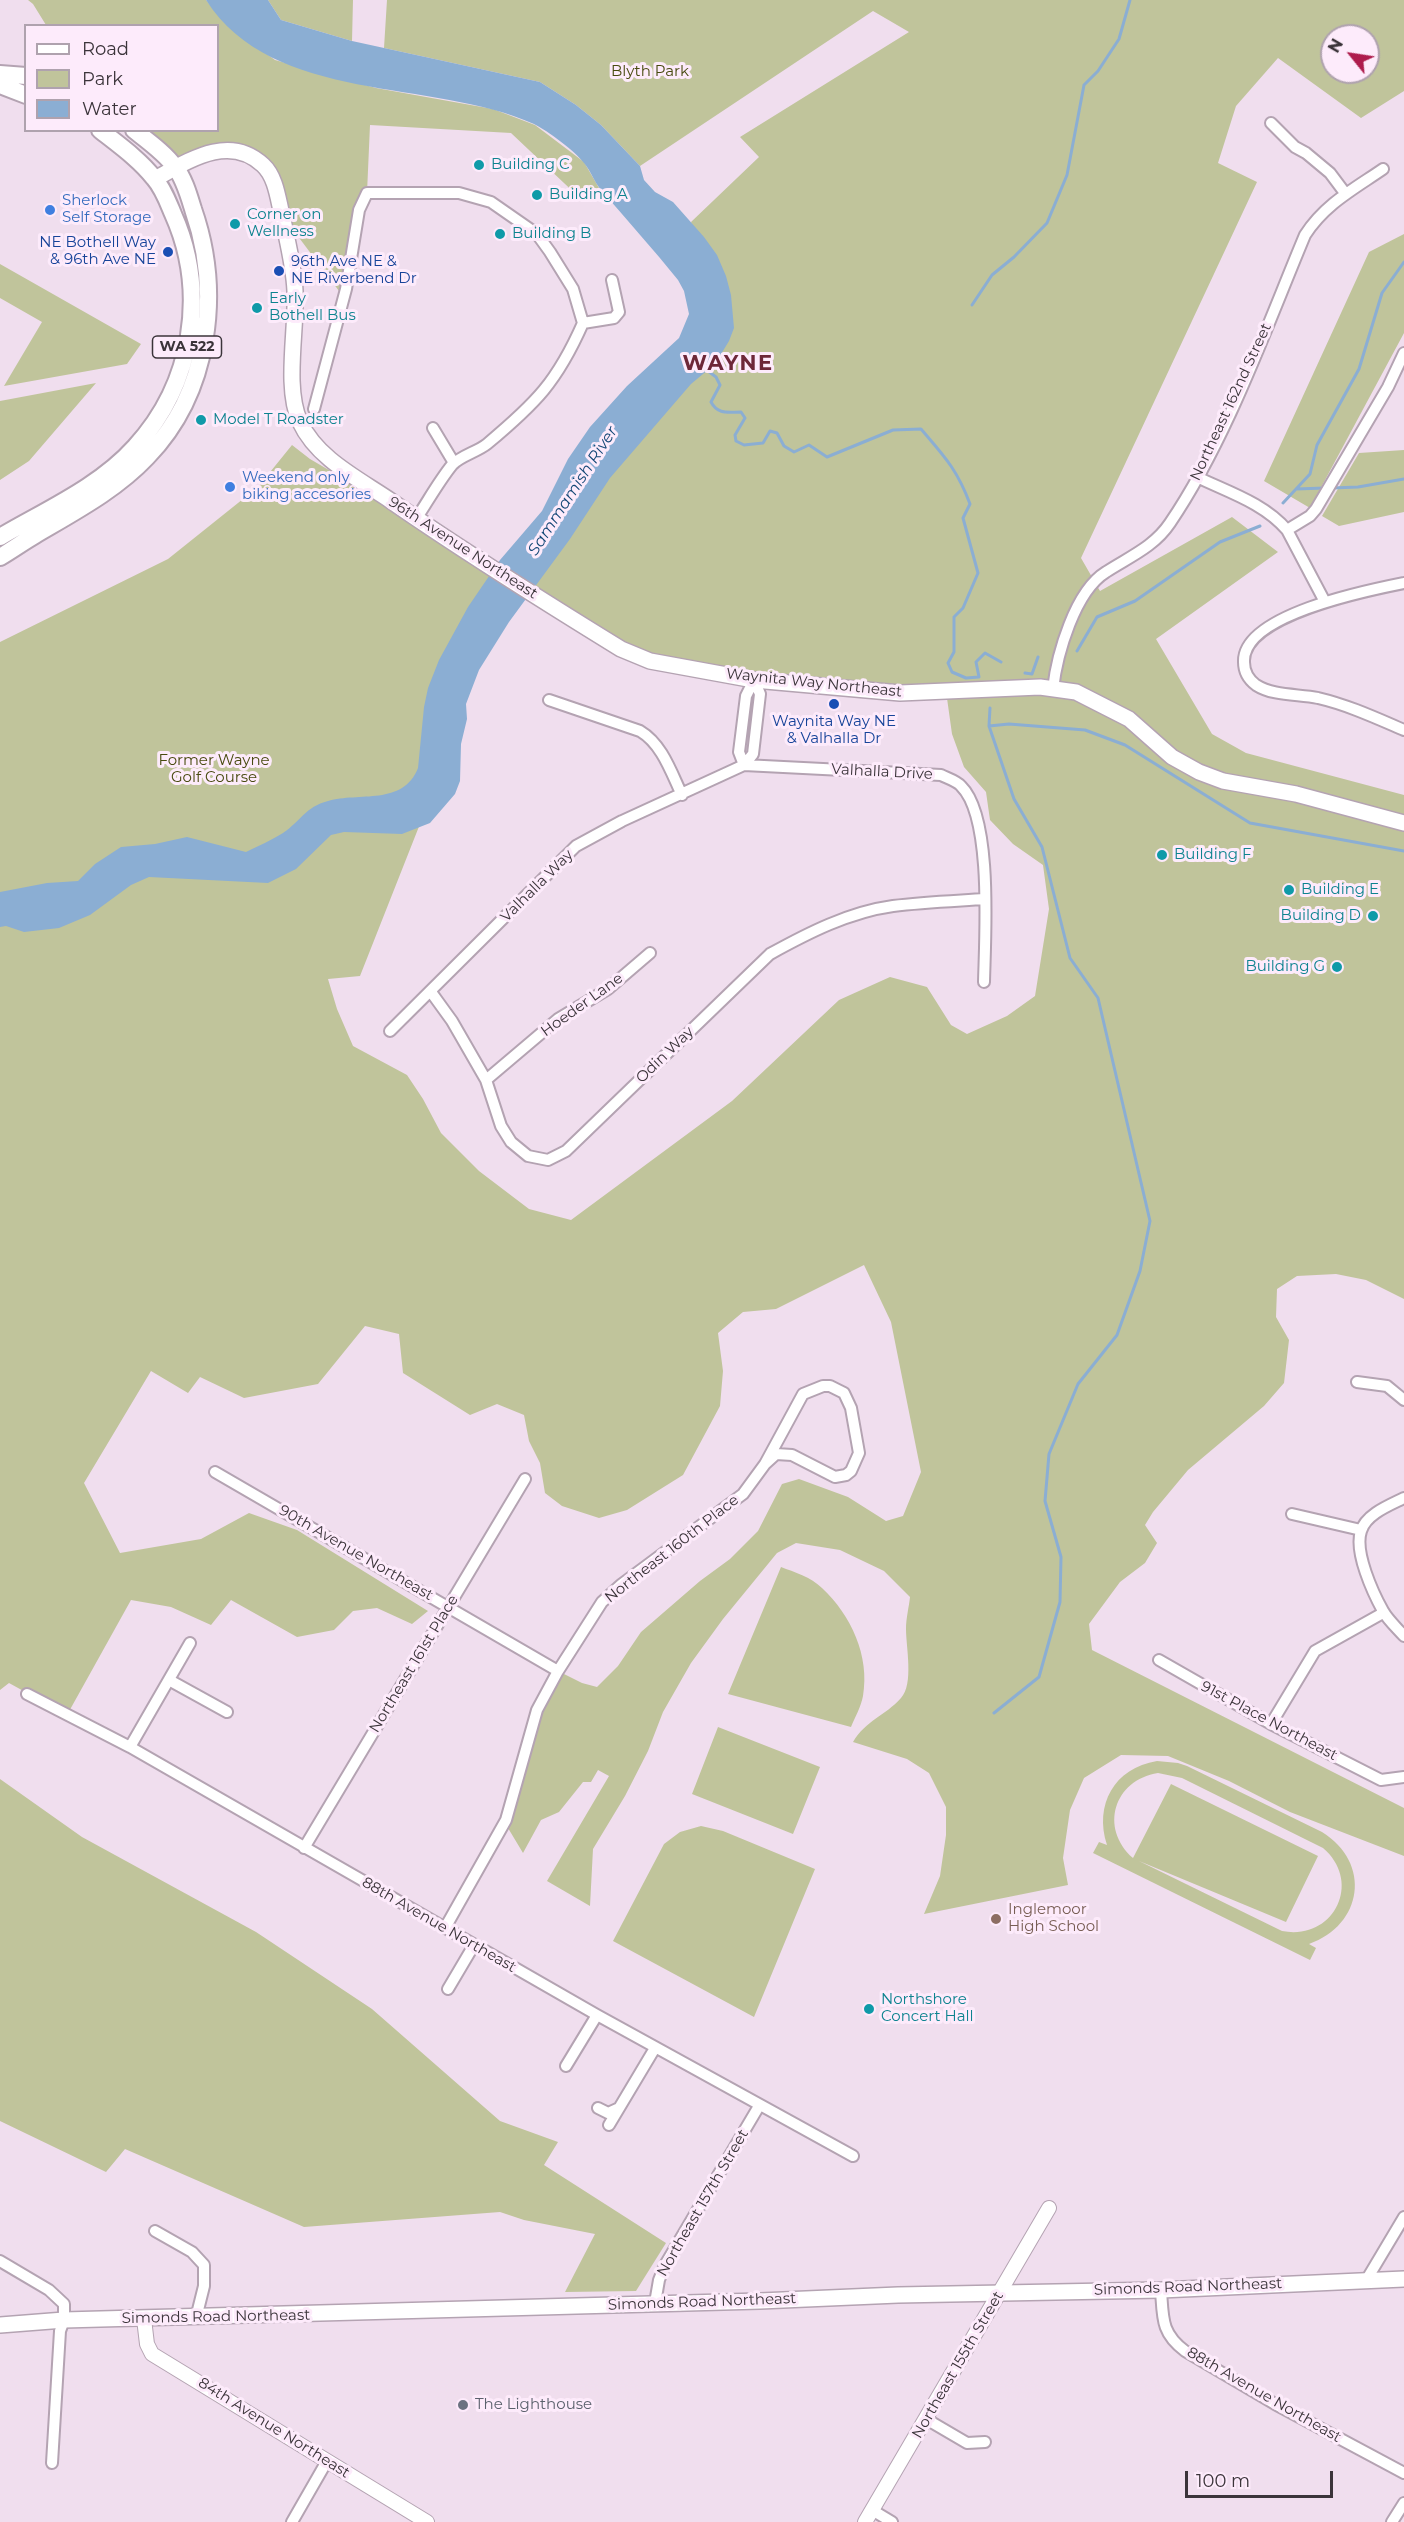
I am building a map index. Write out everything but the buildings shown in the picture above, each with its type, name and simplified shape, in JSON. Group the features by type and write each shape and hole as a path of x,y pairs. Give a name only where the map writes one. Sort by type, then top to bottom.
{"main road":[{"path":"0,74 24,76"},
{"path":"0,85 24,94"},
{"name":"WA 522","path":"0,537 103,477 136,446 164,408 183,368 192,318 189,260 179,227 155,179 129,153 103,132"},
{"name":"WA 522","path":"0,557 108,490 130,473 158,445 183,405 193,382 203,347 209,281 198,222 176,168 136,132"},
{"name":"96th Avenue Northeast","path":"155,179 196,157 213,152 231,150 248,154 265,166 276,188 295,291 293,401 299,420 316,447 416,519 565,615"},
{"name":"Waynita Way Northeast","path":"565,615 621,649 650,661 754,680 900,693 1040,687 1076,692 1129,719 1172,757 1199,772 1223,781 1296,794 1404,823"},
{"name":"Simonds Road Northeast","path":"0,2325 64,2320 1161,2290 1404,2279"}],"street":[{"path":"1271,123 1295,147 1330,173 1345,193"},
{"name":"Northeast 162nd Street","path":"1053,689 1061,649 1085,592 1092,582 1139,553 1163,532 1197,477 1249,369 1305,235 1322,212 1345,193 1383,169"},
{"path":"314,410 346,288 359,210 367,194 459,193 491,202 537,234 573,289 583,323 568,356 548,388 522,416 479,450 454,463 416,519"},
{"path":"583,323 614,318 619,312 612,280"},
{"path":"1287,530 1310,516 1316,509 1388,387 1404,353"},
{"path":"433,428 454,463"},
{"path":"1197,477 1267,511 1287,530 1325,602"},
{"path":"1404,583 1354,593 1325,602 1260,631 1245,653 1244,669 1254,684 1264,689 1339,704 1404,730"},
{"path":"744,765 739,752 746,696 754,680"},
{"path":"549,700 640,731 650,737 682,795"},
{"name":"Valhalla Way","path":"390,1031 576,846 622,821 744,765"},
{"name":"Valhalla Drive","path":"744,765 941,775 961,785 972,802 978,819 985,899 984,982"},
{"name":"Odin Way","path":"431,992 452,1021 486,1080 501,1126 512,1142 528,1156 548,1160 566,1151 770,954 808,932 843,919 891,906 985,899"},
{"name":"Hoeder Lane","path":"486,1080 558,1019 608,989 650,953"},
{"path":"1357,1382 1387,1386 1404,1400"},
{"name":"Northeast 160th Place","path":"446,1928 506,1820 537,1710 558,1671 602,1602 621,1584 743,1494 765,1464 804,1395 823,1386 830,1386 844,1394 851,1408 859,1453 851,1472 835,1477 787,1454 776,1454 765,1464"},
{"name":"90th Avenue Northeast","path":"215,1472 558,1671"},
{"name":"Northeast 161st Place","path":"304,1848 525,1479"},
{"path":"1404,1498 1377,1512 1361,1530 1359,1549 1383,1613 1404,1636"},
{"path":"1292,1514 1361,1530"},
{"path":"1271,1724 1315,1651 1383,1613"},
{"path":"130,1747 190,1642"},
{"name":"91st Place Northeast","path":"1159,1660 1271,1724 1382,1780 1404,1777"},
{"path":"169,1680 227,1712"},
{"name":"88th Avenue Northeast","path":"27,1694 130,1747 655,2048 853,2156"},
{"path":"448,1989 474,1945"},
{"path":"566,2066 597,2015"},
{"path":"609,2125 655,2048"},
{"name":"Northeast 157th Street","path":"655,2303 659,2280 665,2265 759,2106"},
{"path":"598,2108 611,2113 619,2108"},
{"name":"Northeast 155th Street","path":"869,2516 1048,2208"},
{"path":"1367,2279 1404,2217"},
{"path":"155,2231 192,2252 204,2265 204,2286 196,2318"},
{"path":"0,2261 49,2290 62,2302 64,2307 64,2320 60,2331 52,2463"},
{"name":"88th Avenue Northeast","path":"1161,2290 1166,2331 1174,2343 1275,2404 1404,2473"},
{"name":"84th Avenue Northeast","path":"144,2319 147,2344 153,2354 427,2522"},
{"path":"926,2419 967,2443 985,2442"},
{"path":"292,2522 327,2461"},
{"path":"1392,2522 1404,2503"},
{"path":"869,2516 892,2522"}],"green space":[{"path":"28,0 206,0 227,25 275,60 376,88 493,109 535,125 584,162 599,188 582,200 511,133 370,125 367,193 342,295 282,215 264,166 231,151 176,168 135,132 219,132 219,24 45,24"},
{"path":"268,0 353,0 352,41 281,20"},
{"path":"387,0 1404,0 1404,91 1361,118 1278,58 1236,106 1218,163 1257,182 1081,558 1100,591 1232,517 1278,552 1156,639 1212,734 1246,753 1404,795 1404,1299 1366,1280 1336,1274 1297,1276 1277,1289 1276,1317 1289,1340 1284,1383 1264,1406 1188,1470 1153,1512 1145,1525 1157,1543 1145,1563 1120,1582 1089,1624 1092,1650 1404,1808 1404,1856 1290,1812 1229,1781 1168,1756 1121,1755 1084,1778 1070,1810 1063,1858 1068,1885 924,1914 940,1876 946,1835 946,1807 929,1773 907,1759 853,1742 864,1728 895,1704 905,1692 908,1675 906,1621 910,1597 884,1571 840,1550 796,1543 777,1553 723,1619 691,1663 663,1712 648,1751 625,1796 593,1849 590,1906 547,1881 609,1776 598,1770 591,1782 583,1782 559,1812 541,1820 523,1853 505,1823 537,1710 558,1671 582,1683 597,1687 618,1666 641,1632 700,1581 730,1559 758,1531 782,1484 799,1479 848,1497 886,1521 903,1516 921,1472 891,1322 864,1265 776,1309 743,1312 718,1333 723,1371 720,1406 683,1475 627,1510 599,1518 562,1506 545,1493 540,1463 529,1441 524,1415 497,1404 470,1415 403,1373 399,1334 365,1326 318,1384 244,1398 200,1377 188,1393 151,1371 84,1483 120,1553 201,1539 249,1513 297,1530 428,1611 412,1624 377,1608 353,1611 334,1630 297,1637 231,1600 211,1625 171,1607 131,1600 67,1715 9,1683 0,1690 0,642 168,559 258,487 292,445 310,459 514,578 486,629 433,791 360,976 328,979 337,1009 353,1046 407,1075 441,1133 479,1171 529,1209 571,1220 732,1101 839,1000 890,977 927,987 951,1025 967,1034 1007,1016 1035,996 1049,909 1043,865 1013,844 990,820 986,792 964,767 952,734 946,691 901,693 650,661 516,579 678,358 708,295 691,222 759,157 740,137 909,32 873,11 640,166 601,125 576,105 540,82 384,48"},
{"path":"1404,234 1404,333 1310,508 1264,481 1369,252"},
{"path":"0,264 141,344 127,364 4,386 42,322 0,298"},
{"path":"96,383 29,461 0,480 0,401"},
{"path":"1404,450 1404,512 1339,526 1322,516 1359,453"},
{"path":"781,1567 818,1584 850,1623 864,1666 862,1700 851,1727 728,1694"},
{"path":"718,1727 820,1767 793,1834 692,1794"},
{"path":"1157,1761 1187,1766 1322,1832 1338,1845 1349,1860 1354,1876 1355,1892 1350,1908 1341,1923 1327,1935 1309,1944 1316,1948 1310,1960 1093,1853 1099,1842 1107,1845 1103,1816 1111,1791 1129,1771","holes":["1158,1773 1182,1778 1323,1848 1335,1862 1341,1877 1341,1892 1337,1906 1328,1918 1316,1927 1300,1932 1282,1931 1139,1861 1286,1922 1318,1856 1171,1784 1133,1858 1116,1833 1114,1820 1116,1807 1122,1795 1143,1777"]},
{"path":"0,1779 82,1837 256,1932 372,2009 500,2121 558,2142 544,2165 666,2243 636,2291 565,2292 595,2234 524,2220 500,2212 304,2227 125,2149 106,2172 0,2121"},
{"path":"701,1826 723,1831 815,1869 754,2017 613,1941 664,1844 680,1832"}],"water":[{"name":"Sammamish River","path":"206,0 268,0 281,20 352,41 540,82 576,105 601,125 640,166 644,180 655,192 673,202 704,237 717,255 726,276 731,295 734,328 715,364 691,384 610,478 570,539 509,622 479,670 466,704 467,719 461,744 460,781 455,794 430,823 402,834 344,832 331,835 296,869 268,883 149,877 131,885 90,915 59,928 24,932 6,926 0,927 0,892 47,883 78,881 95,864 121,847 155,844 187,837 246,852 283,833 308,811 320,804 340,799 391,793 402,788 411,780 418,768 428,688 439,660 468,607 500,560 542,511 568,459 590,427 627,386 679,338 689,314 684,291 678,280 596,184 580,158 546,131 534,124 494,110 357,84 313,73 271,57 235,34"}],"waterway":[{"path":"972,305 992,275 1014,257 1047,223 1067,175 1084,85 1098,71 1119,39 1130,0"},
{"path":"1283,503 1310,474 1317,445 1359,369 1382,293 1404,262"},
{"path":"704,368 716,377 720,385 711,402 714,406 724,412 741,412 745,418 735,435 736,441 744,445 763,443 770,431 777,433 784,446 794,452 809,445 827,457 893,430 921,429 955,472 970,504 963,518 978,573 963,608 954,617 954,652 948,663 952,672 966,678 979,677 976,662 985,653 1001,662"},
{"path":"1332,488 1358,487 1404,479"},
{"path":"1296,489 1325,488"},
{"path":"1077,651 1097,617 1135,601 1220,542 1260,526"},
{"path":"1025,673 1032,674 1038,657"},
{"path":"990,708 989,726 1014,799 1042,847 1070,958 1098,998 1150,1221 1140,1271 1117,1335 1078,1384 1049,1454 1045,1501 1061,1557 1060,1602 1039,1677 994,1713"},
{"path":"989,726 1009,724 1085,730 1125,745 1250,823 1404,851"}],"place":[{"name":"Building C","path":"479,165"},
{"name":"Building A","path":"537,195"},
{"name":"Sherlock Self Storage","path":"50,210"},
{"name":"Corner on Wellness","path":"235,224"},
{"name":"Building B","path":"500,234"},
{"name":"NE Bothell Way & 96th Ave NE","path":"168,252"},
{"name":"96th Ave NE & NE Riverbend Dr","path":"279,271"},
{"name":"Early Bothell Bus","path":"257,308"},
{"name":"Model T Roadster","path":"201,420"},
{"name":"Weekend only biking accesories","path":"230,487"},
{"name":"Waynita Way NE & Valhalla Dr","path":"834,704"},
{"name":"Building F","path":"1162,855"},
{"name":"Building E","path":"1289,890"},
{"name":"Building D","path":"1373,916"},
{"name":"Building G","path":"1337,967"},
{"name":"Inglemoor High School","path":"996,1919"},
{"name":"Northshore Concert Hall","path":"869,2009"},
{"name":"The Lighthouse","path":"463,2405"}],"district":[{"name":"WAYNE","path":"728,364"}],"park label":[{"name":"Blyth Park","path":"650,72"},
{"name":"Former Wayne Golf Course","path":"214,770"}]}
